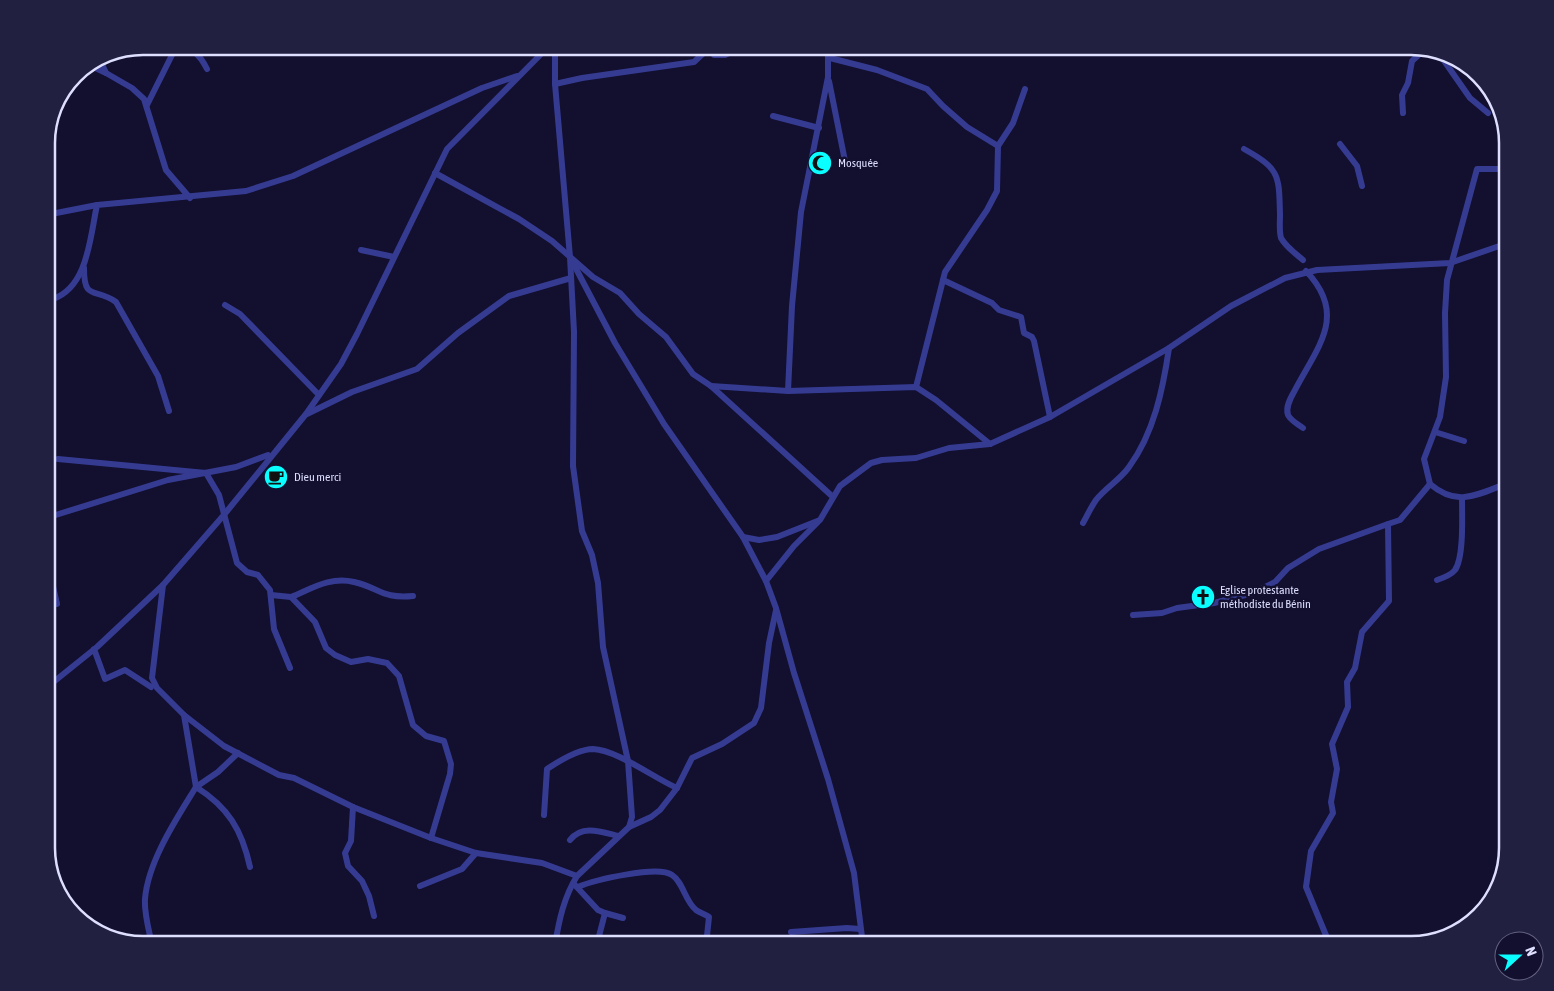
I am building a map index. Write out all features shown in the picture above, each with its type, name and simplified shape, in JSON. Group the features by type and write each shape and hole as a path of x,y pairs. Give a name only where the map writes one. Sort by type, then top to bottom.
{"street":[{"path":"147,105 172,55"},
{"path":"200,55 207,69"},
{"path":"55,681 94,650 163,585 223,516 271,454 306,414 345,356 447,149 540,55"},
{"path":"555,55 555,84 570,257 574,332 572,395 574,476 582,531 592,555 598,583 603,647 628,761 632,817 630,827"},
{"path":"555,84 601,75 694,62 701,55"},
{"path":"788,391 792,306 801,212 819,128 828,77 830,55"},
{"path":"1402,113 1402,95 1408,83 1412,62 1418,56"},
{"path":"830,58 877,70 927,89 942,106 967,127 998,146"},
{"path":"1445,62 1470,98 1488,113"},
{"path":"103,65 106,73"},
{"path":"96,69 132,88 144,99 166,170 190,198"},
{"path":"55,213 97,205 190,198 246,191 293,176 482,88 519,75"},
{"path":"828,77 846,166"},
{"path":"916,387 949,263 987,210 997,191 998,146 1013,123 1025,89"},
{"path":"773,116 819,128"},
{"path":"1340,144 1357,166 1362,186"},
{"path":"1244,149 1268,163 1275,171 1278,181 1281,237 1286,245 1303,260"},
{"path":"1499,169 1477,169 1450,263 1445,312 1446,377 1440,417 1424,459 1430,484 1438,490 1462,499 1499,486"},
{"path":"435,173 519,219 552,241 593,277 620,293 638,314 666,337 693,374 711,386 833,497"},
{"path":"97,205 84,262 84,286 88,291 110,298 116,302 158,376 169,411"},
{"path":"766,581 794,546 820,520 840,486 871,463 882,460 916,458 949,448 990,444 1050,417 1169,348 1231,306 1285,278 1306,271 1450,263 1499,246"},
{"path":"361,250 394,257"},
{"path":"570,257 615,343 664,424 743,537 766,581 828,779 854,873 861,936"},
{"path":"55,298 69,292 84,262"},
{"path":"1303,428 1292,420 1287,408 1326,329 1328,312 1323,293 1306,271"},
{"path":"306,414 352,392 417,369 458,333 509,296 571,278"},
{"path":"943,280 992,303 999,310 1020,317 1024,333 1032,336 1034,342 1050,417"},
{"path":"225,305 240,314 318,395"},
{"path":"1083,523 1096,500 1128,469 1137,454 1156,412 1164,383 1169,348"},
{"path":"711,386 788,391 916,387 936,400 990,444"},
{"path":"1435,432 1464,441"},
{"path":"55,517 168,480 236,467 271,454"},
{"path":"58,459 206,473 216,487 237,563 247,572 258,575 265,581 271,595 274,629 290,668"},
{"path":"157,467 168,480"},
{"path":"1133,614 1162,613 1177,608 1214,603 1253,593 1275,582 1288,568 1319,549 1400,520 1430,484"},
{"path":"1437,580 1454,571 1459,559 1462,548 1462,499"},
{"path":"743,537 759,540 777,537 820,520"},
{"path":"1326,936 1306,887 1311,851 1333,814 1331,802 1337,769 1332,744 1348,707 1347,682 1356,668 1362,632 1389,601 1388,524"},
{"path":"271,595 291,597 312,585 353,582 392,597 413,596"},
{"path":"163,585 152,678 157,688 184,714 224,746 279,775 294,778 353,807 431,838 476,854 542,863 577,876"},
{"path":"55,595 57,604"},
{"path":"291,597 315,622 326,648 335,655 351,662 368,658 388,663 399,676 413,725 426,736 444,741 449,751 450,774 431,838"},
{"path":"557,936 564,902 575,885 577,876 618,836 660,810 677,788 692,758 754,723 759,714 766,679 769,643 776,608"},
{"path":"94,650 105,680 125,670 151,687"},
{"path":"184,714 196,787 212,798 229,816 242,837 250,867"},
{"path":"544,815 547,769 580,751 592,749 628,761 677,788"},
{"path":"151,936 145,899 149,882 166,838 196,787 218,772 238,752"},
{"path":"353,807 351,841 345,852 348,866 362,881 369,896 374,916"},
{"path":"570,840 577,833 591,830 618,836"},
{"path":"420,886 465,868 476,854"},
{"path":"575,885 633,874 664,871 671,874 695,910 709,917 707,936"},
{"path":"575,885 598,910 623,918"},
{"path":"599,936 605,913"},
{"path":"791,932 847,928 860,929"}],"place":[{"name":"Mosquée","path":"820,163"},
{"name":"Dieu merci","path":"276,477"},
{"name":"Eglise protestante méthodiste du Bénin","path":"1203,597"}]}
